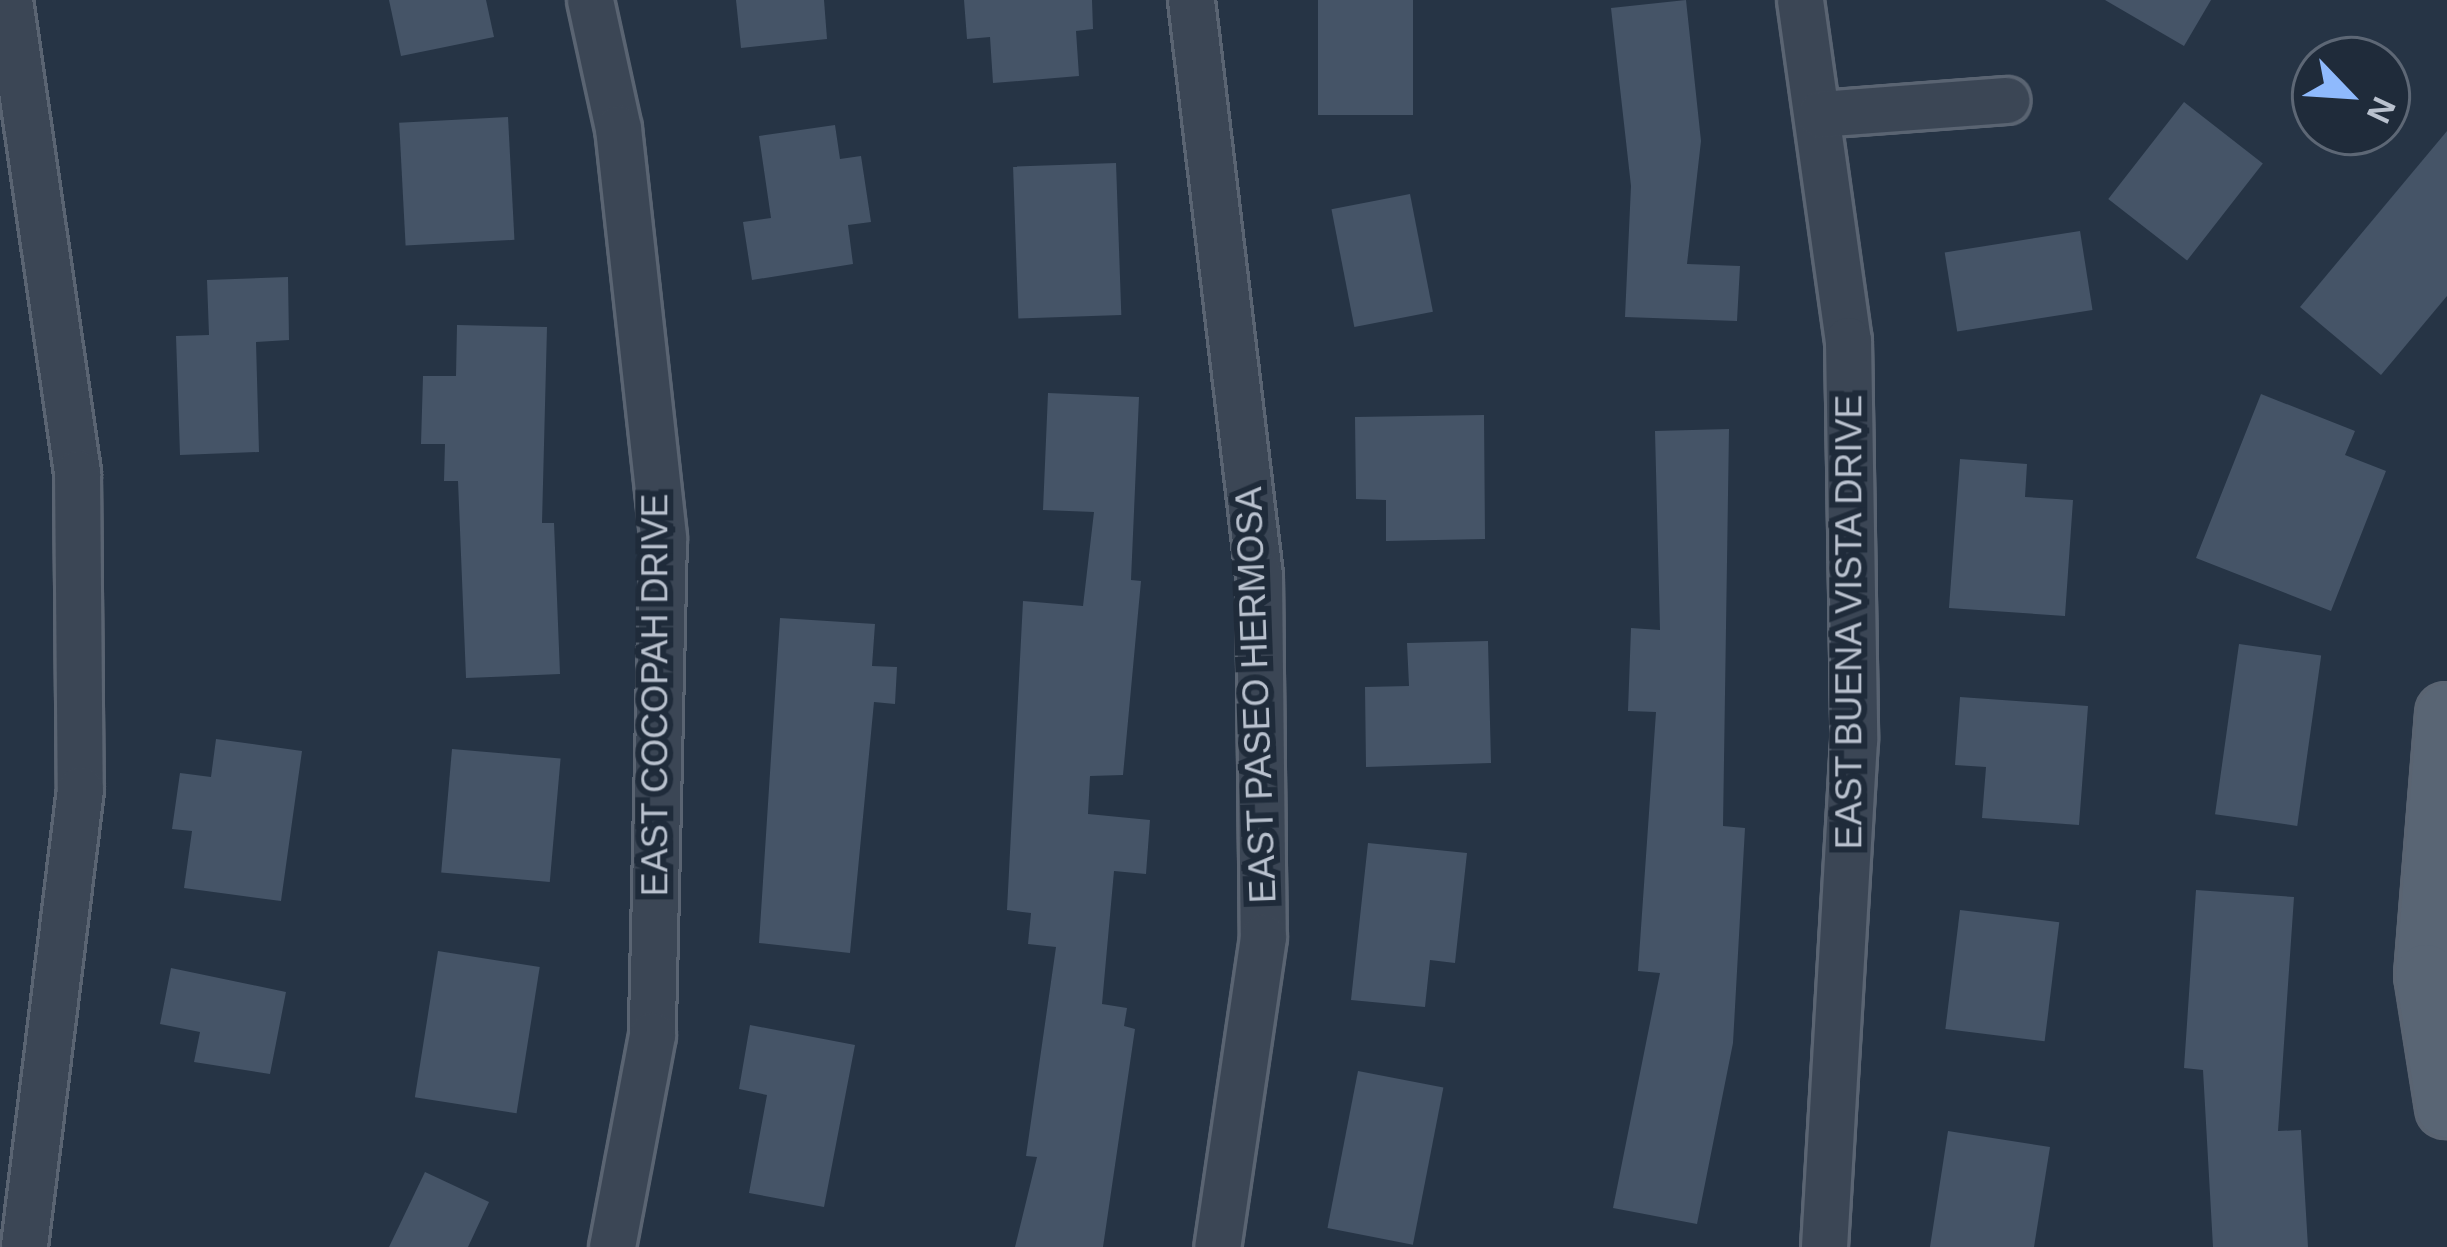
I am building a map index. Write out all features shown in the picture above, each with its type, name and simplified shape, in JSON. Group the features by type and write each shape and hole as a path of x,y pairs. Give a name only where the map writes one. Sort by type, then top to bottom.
{"main road":[{"path":"2447,714 2426,975 2447,1107"}],"street":[{"path":"9,0 77,496 80,789 23,1247"},
{"name":"EAST COCOPAH DRIVE","path":"590,0 618,128 663,538 652,1035 612,1247"},
{"name":"EAST PASEO HERMOSA","path":"1192,0 1259,575 1263,937 1217,1247"},
{"name":"EAST BUENA VISTA DRIVE","path":"1800,0 1820,114 1848,340 1854,740 1824,1247"},
{"path":"1820,114 2006,100"}],"building":[{"path":"389,0 486,0 494,37 401,56"},
{"path":"736,0 824,0 827,39 741,48"},
{"path":"964,0 1092,0 1093,29 1076,31 1079,76 993,83 990,37 967,39"},
{"path":"1318,0 1413,0 1413,115 1318,115"},
{"path":"1686,0 1701,141 1687,264 1740,266 1737,321 1625,317 1631,186 1611,8"},
{"path":"2105,0 2211,0 2184,46"},
{"path":"2184,102 2263,164 2187,260 2108,199"},
{"path":"508,117 514,240 406,246 399,123"},
{"path":"835,125 840,159 861,156 871,222 848,225 853,264 752,280 743,222 771,218 759,136"},
{"path":"2447,131 2447,296 2381,375 2300,307"},
{"path":"1116,163 1121,315 1018,319 1013,167"},
{"path":"1410,194 1433,312 1354,327 1331,209"},
{"path":"2080,231 2093,310 1957,331 1945,252"},
{"path":"288,277 289,340 256,342 259,452 180,455 176,336 209,335 207,280"},
{"path":"457,325 547,327 542,523 554,523 560,674 466,678 458,481 444,481 445,444 421,444 423,376 456,376"},
{"path":"1048,393 1139,397 1131,580 1141,581 1123,775 1090,776 1088,814 1150,820 1146,874 1114,871 1102,1004 1127,1008 1124,1026 1135,1029 1103,1247 1015,1247 1037,1157 1026,1156 1056,947 1028,944 1031,913 1007,910 1023,601 1083,606 1094,512 1043,510"},
{"path":"2261,394 2355,431 2345,455 2386,471 2331,611 2196,558"},
{"path":"1484,415 1485,539 1386,541 1386,500 1356,499 1355,417"},
{"path":"1729,429 1723,826 1745,828 1733,1043 1697,1224 1613,1208 1660,973 1638,971 1656,712 1628,711 1631,628 1660,630 1655,431"},
{"path":"1960,459 2027,464 2025,497 2073,500 2065,616 1949,608"},
{"path":"780,618 875,624 872,666 897,667 895,704 874,702 850,953 759,943"},
{"path":"1488,641 1491,763 1366,767 1365,687 1409,686 1407,643"},
{"path":"2239,644 2321,656 2297,826 2215,814"},
{"path":"1960,697 2088,706 2079,825 1982,818 1986,767 1955,765"},
{"path":"216,739 302,751 281,901 184,888 192,831 172,829 180,773 211,777"},
{"path":"452,749 561,758 550,882 441,873"},
{"path":"1368,843 1467,853 1455,963 1430,960 1425,1007 1351,1000"},
{"path":"2196,890 2294,897 2278,1131 2301,1130 2308,1247 2213,1247 2203,1070 2184,1068"},
{"path":"1960,910 2059,922 2045,1041 1945,1029"},
{"path":"438,951 540,967 517,1113 415,1097"},
{"path":"171,968 286,992 270,1074 194,1062 200,1032 160,1024"},
{"path":"750,1025 855,1045 824,1207 749,1193 767,1095 739,1089"},
{"path":"1358,1071 1443,1088 1413,1245 1327,1228"},
{"path":"1948,1131 2050,1147 2034,1247 1930,1247"},
{"path":"425,1172 489,1202 468,1247 389,1247"}]}
